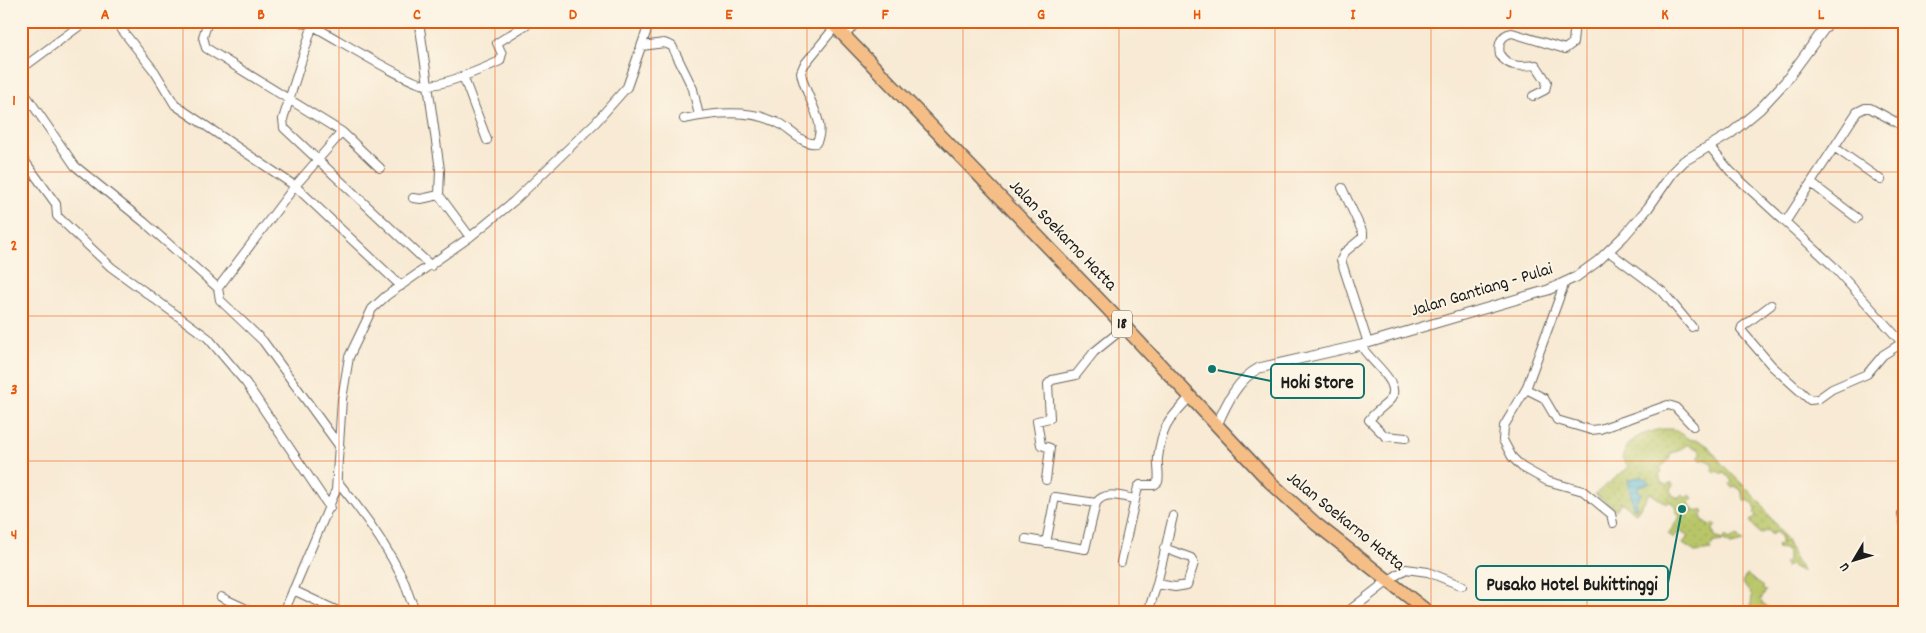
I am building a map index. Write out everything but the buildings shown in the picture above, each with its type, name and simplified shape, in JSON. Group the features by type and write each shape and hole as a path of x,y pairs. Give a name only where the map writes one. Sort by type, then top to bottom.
{"highway":[{"name":"Jalan Soekarno Hatta","path":"832,24 1125,327 1287,498 1316,524 1428,612"}],"street":[{"path":"21,69 86,21"},
{"path":"114,21 156,72 175,105 295,186 401,286"},
{"path":"208,21 203,37 206,48 342,132 380,168"},
{"path":"298,21 314,23 410,79 428,85 463,76 500,62 502,54 498,43 532,21"},
{"path":"419,21 440,170 439,195 470,237"},
{"path":"284,612 330,508 337,481 342,399 349,357 372,309 470,237 514,201 616,100 628,87 649,24 638,21"},
{"path":"844,36 858,21"},
{"path":"1533,96 1546,90 1547,82 1536,65 1519,67 1508,64 1500,55 1501,40 1505,35 1512,33 1565,49 1572,43 1575,21"},
{"name":"Jalan Gantiang - Pulai","path":"1217,424 1231,396 1251,372 1267,366 1364,344 1565,282 1586,270 1608,251 1648,208 1672,172 1684,161 1710,147 1760,109 1785,82 1830,21"},
{"path":"314,23 288,99 283,119 284,128 320,159 431,266"},
{"path":"684,119 699,116 745,114 762,116 789,129 806,142 816,143 819,134 818,121 801,72 832,24"},
{"path":"642,46 664,43 672,46 693,89 699,116"},
{"path":"463,76 487,140"},
{"path":"21,88 75,166 144,222 218,288 220,300 263,341 340,448"},
{"path":"1786,221 1861,109 1870,108 1905,127"},
{"path":"218,288 295,186 342,132"},
{"path":"1710,147 1730,171 1832,265 1903,345 1883,355 1867,374 1832,388 1818,399 1810,400 1772,366 1741,330 1742,327 1771,305"},
{"path":"1834,147 1881,180"},
{"path":"21,156 56,204 57,216 111,267 188,321 220,350 266,411 330,508"},
{"path":"1812,183 1857,218"},
{"path":"1342,188 1363,233 1363,237 1345,252 1341,260 1369,359 1390,379 1393,390 1390,400 1378,409 1369,420 1385,436 1406,438"},
{"path":"413,198 422,199 439,195"},
{"path":"1608,251 1663,292 1692,327"},
{"path":"1565,282 1526,388 1504,426 1503,440 1508,452 1522,467 1535,476 1583,490 1611,514 1613,523"},
{"path":"1046,480 1050,448 1041,445 1036,425 1037,422 1050,418 1048,384 1052,380 1076,375 1094,352 1125,327"},
{"path":"1526,388 1544,398 1558,420 1591,430 1600,430 1668,406 1675,407 1693,426"},
{"path":"1121,562 1140,485 1158,482 1157,466 1162,432 1167,422 1190,397"},
{"path":"337,481 365,515 386,547 404,579 408,597 417,612"},
{"path":"1026,539 1085,549 1096,503 1100,497 1106,495 1136,500"},
{"path":"1046,543 1055,497 1096,503"},
{"path":"1905,500 1902,514 1905,526"},
{"path":"1148,612 1158,584 1164,548 1173,516"},
{"path":"1158,584 1175,587 1186,585 1194,563 1191,558 1164,548"},
{"path":"1348,612 1400,571 1406,569 1428,572 1462,586"},
{"path":"293,590 340,612"},
{"path":"220,597 253,612"}],"green space":[{"path":"1661,429 1673,429 1689,439 1700,441 1708,446 1722,464 1759,501 1783,535 1803,572 1790,565 1786,567 1784,563 1788,561 1788,552 1782,548 1779,550 1777,546 1781,544 1781,536 1775,532 1771,535 1768,530 1760,534 1750,521 1756,516 1753,503 1747,500 1745,502 1741,490 1735,486 1733,488 1729,477 1723,473 1721,475 1717,471 1714,473 1711,470 1713,468 1711,463 1704,459 1702,461 1698,457 1701,455 1699,449 1688,444 1678,451 1671,453 1669,460 1660,468 1662,472 1659,474 1661,482 1668,485 1671,482 1674,485 1671,489 1672,495 1679,498 1683,495 1686,498 1690,495 1693,498 1689,502 1692,509 1698,512 1702,509 1704,512 1701,515 1703,522 1710,526 1714,523 1716,526 1713,529 1715,536 1722,540 1726,536 1730,540 1736,535 1743,542 1731,545 1724,541 1714,542 1710,547 1712,550 1695,552 1683,544 1688,536 1680,530 1674,538 1668,534 1680,517 1675,510 1677,507 1669,501 1667,504 1650,493 1636,513 1621,502 1616,510 1595,494 1629,467 1622,458 1632,441 1642,435"},
{"path":"1747,575 1764,587 1762,589 1766,591 1760,601 1774,612 1750,612 1752,596 1742,582"}],"water":[{"path":"1642,476 1650,483 1637,487 1641,494 1636,501 1636,508 1633,508 1628,480"}],"place":[{"name":"Hoki Store","path":"1212,369"},
{"name":"Pusako Hotel Bukittinggi","path":"1682,509"}]}
